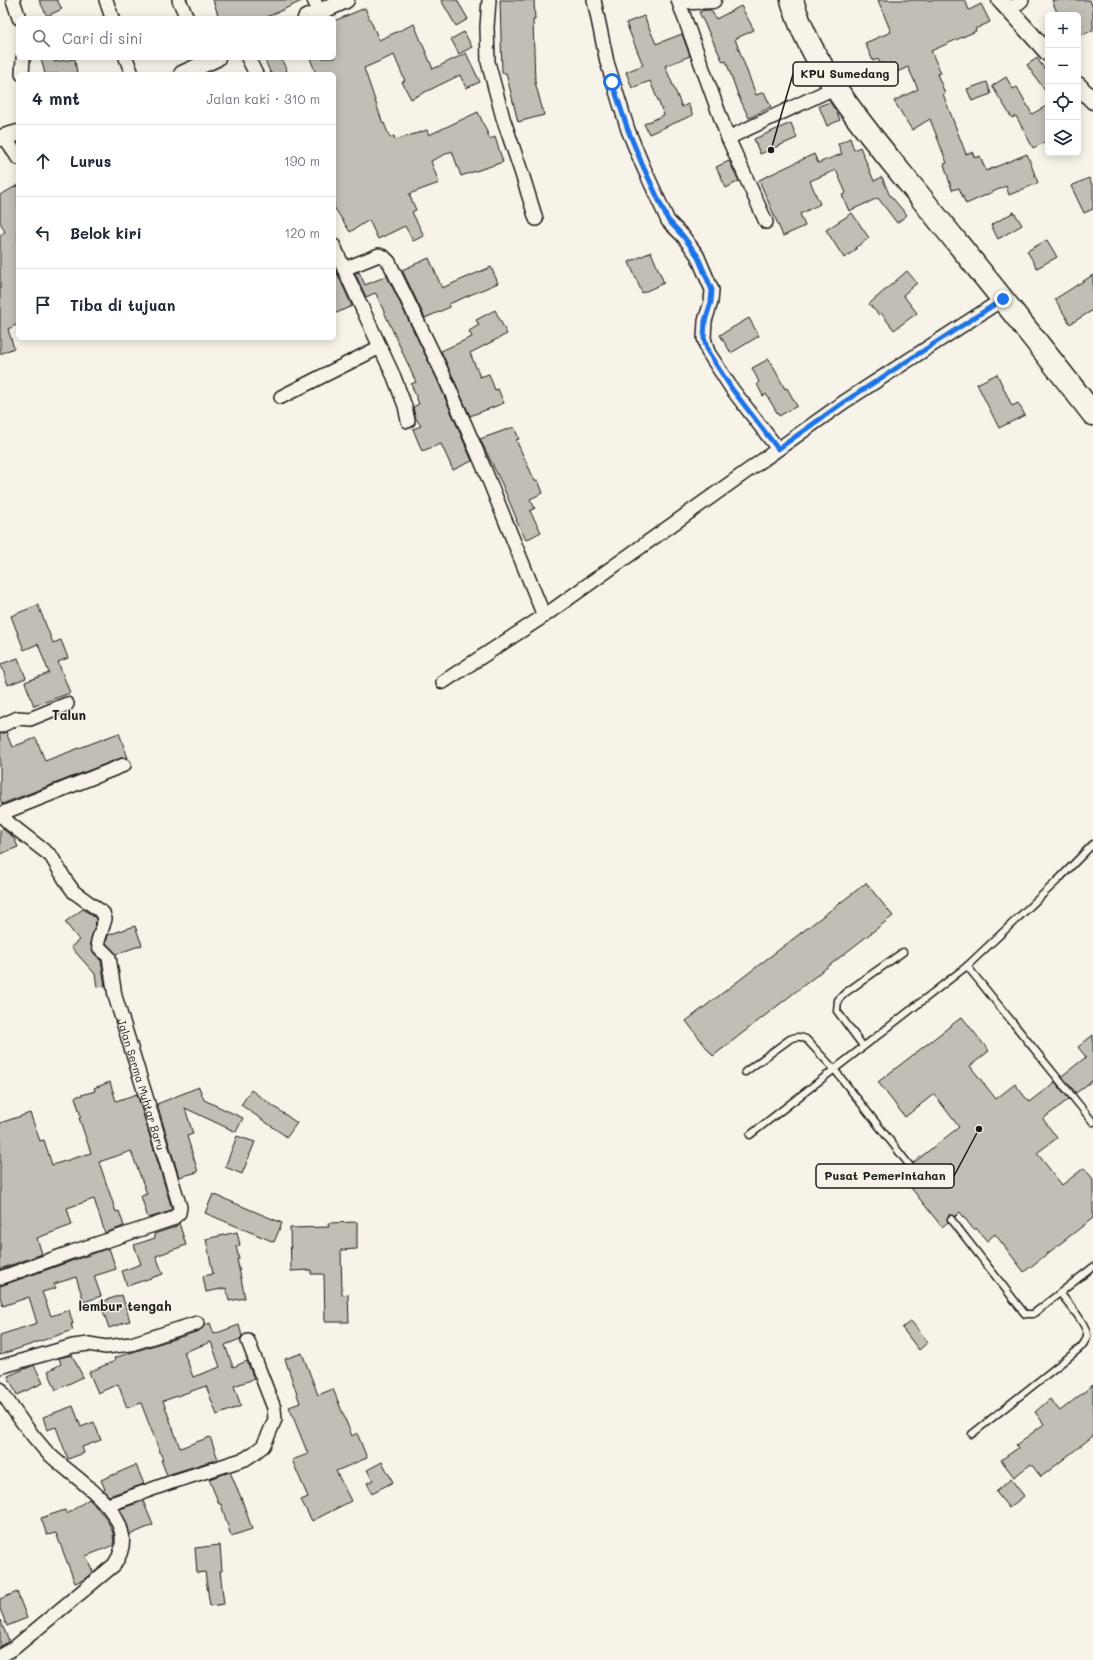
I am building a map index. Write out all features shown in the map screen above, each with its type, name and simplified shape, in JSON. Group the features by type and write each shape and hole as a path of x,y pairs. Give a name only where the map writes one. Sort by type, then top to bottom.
{"highway":[{"path":"792,0 810,44 836,87 870,135 1003,299 1093,414"}],"street":[{"path":"13,0 18,16"},
{"path":"106,0 111,16"},
{"path":"179,0 186,16"},
{"path":"313,10 346,0"},
{"path":"489,0 487,27 488,62 502,118 536,219"},
{"path":"594,0 607,62 628,130 668,220 683,236 697,255 712,290 711,302 705,321 704,338 708,352 732,389 778,449"},
{"path":"678,0 728,138 766,222"},
{"path":"689,0 713,0"},
{"path":"1022,0 1004,5 1045,50"},
{"path":"22,72 23,60"},
{"path":"127,60 131,72"},
{"path":"186,72 208,60"},
{"path":"249,60 255,72"},
{"path":"728,138 836,87"},
{"path":"1081,88 1093,101"},
{"path":"8,136 16,154"},
{"path":"336,252 394,377 405,406 408,421"},
{"path":"344,269 379,255 384,257 389,262 444,376 484,468 544,616"},
{"path":"443,682 544,616 844,402 1003,299"},
{"path":"281,397 380,347"},
{"path":"0,726 18,718 30,718 67,704"},
{"path":"0,814 124,766"},
{"name":"Jalan Serma Muhtar Baru","path":"0,814 10,824 51,856 74,892 103,913 105,919 98,941 99,947 109,957 115,996 180,1207 180,1213 172,1219 72,1252 0,1278"},
{"path":"0,1367 73,1346 89,1344 106,1347 131,1344 197,1323"},
{"path":"108,1506 172,1482 244,1459 263,1446 275,1419 274,1408 248,1341"},
{"path":"0,1388 10,1406 46,1451 108,1506 117,1518 122,1535 122,1552 114,1565 14,1648 0,1656"}],"lane":[{"path":"750,1134 967,966 1057,881 1093,844"},
{"path":"863,1046 838,1011 838,1000 845,992 903,952"},
{"path":"967,966 1093,1122"},
{"path":"746,1072 795,1037 802,1037 806,1039 834,1069 910,1166"},
{"path":"951,1219 1025,1314 1033,1314 1093,1267"},
{"path":"972,1434 1079,1349 1083,1344 1087,1337 1086,1328 1060,1293"}],"building":[{"path":"39,0 57,0 62,9 47,16"},
{"path":"213,0 304,0 269,16 218,16"},
{"path":"441,0 457,0 468,19 456,26"},
{"path":"500,0 534,0 535,20 533,20 535,82 544,115 518,122 506,73 502,73"},
{"path":"878,0 965,0 969,10 981,4 990,22 975,29 976,31 931,51 941,73 937,74 945,93 943,94 966,154 972,152 975,158 980,156 986,171 1027,154 1038,183 1009,195 1006,186 966,204 959,188 952,190 944,164 947,163 930,119 912,130 894,101 918,89 908,67 886,77 878,59 873,61 865,43 891,32"},
{"path":"1052,0 1090,0 1093,9 1093,30 1081,36 1081,12 1057,12"},
{"path":"741,6 754,30 735,39 756,95 764,92 771,107 749,118 738,95 726,61 723,62 699,12 711,10 716,19"},
{"path":"365,8 379,40 414,24 433,69 466,53 480,82 466,88 460,75 411,99 402,82 405,81 394,55 364,68 383,124 384,123 390,138 394,136 395,140 427,130 429,135 478,112 490,139 495,137 503,162 461,176 452,151 431,161 439,183 409,194 416,210 412,212 424,236 413,241 405,226 378,239 369,220 350,232 336,210 336,72 315,72 311,60 336,60 336,20"},
{"path":"644,16 656,44 682,34 690,56 665,66 682,107 688,104 693,115 649,134 644,124 664,115 650,81 632,88 626,72 643,65 626,23"},
{"path":"464,32 472,47 459,54 451,39"},
{"path":"1037,58 1045,70 1045,91 1027,65"},
{"path":"42,60 54,60 54,62 75,60 77,72 44,72"},
{"path":"265,60 282,60 287,71 284,72 270,72"},
{"path":"1006,77 1013,89 1017,87 1032,114 1045,107 1045,142 1033,148 1016,116 1012,118 992,86"},
{"path":"987,82 991,94 972,101 967,89"},
{"path":"830,102 840,120 827,126 819,106"},
{"path":"791,123 797,138 760,154 754,139"},
{"path":"850,138 854,150 860,147 874,181 882,177 889,194 907,215 897,223 878,198 849,211 842,195 846,193 836,170 810,181 820,204 800,214 805,226 783,236 759,180 814,154 818,163 842,154 838,144"},
{"path":"729,161 739,181 726,188 716,167"},
{"path":"1089,178 1093,187 1093,209 1084,213 1071,186"},
{"path":"16,186 16,325 8,329 14,348 0,354 0,235 5,232 0,222 0,195"},
{"path":"1014,212 1022,225 998,239 991,225"},
{"path":"852,213 869,238 844,258 826,230"},
{"path":"1047,240 1057,257 1037,268 1027,251"},
{"path":"651,252 664,283 642,293 629,262"},
{"path":"429,258 442,288 491,267 498,283 449,304 450,307 425,318 402,270"},
{"path":"336,270 352,306 336,313"},
{"path":"907,271 917,283 903,295 917,313 894,330 881,313 879,315 869,304"},
{"path":"359,272 365,285 387,276 437,379 472,461 453,470 441,444 422,451 413,429 421,426 415,417 413,407 419,404 411,384 416,382 376,294 375,293 366,297 355,273"},
{"path":"1093,275 1093,310 1070,324 1055,299"},
{"path":"495,310 507,334 470,353 480,377 489,374 495,390 498,389 504,403 470,416 441,351 472,337 469,331 479,325 476,320"},
{"path":"749,318 759,336 731,353 720,335"},
{"path":"769,359 785,389 787,388 797,406 779,416 766,394 763,396 757,384 759,382 752,368"},
{"path":"997,374 1012,406 1018,403 1025,415 999,428 977,384"},
{"path":"514,427 519,439 516,440 535,481 538,480 543,493 530,499 535,508 530,511 541,532 526,540 516,520 502,484 480,439"},
{"path":"38,605 53,643 61,640 68,658 58,662 70,693 34,706 25,682 49,673 38,644 24,650 11,616"},
{"path":"18,658 26,678 8,685 1,664"},
{"path":"6,732 12,747 36,738 45,761 119,733 128,758 121,758 2,804 0,798 0,734"},
{"path":"3,829 14,838 18,847 0,854 0,830"},
{"path":"866,883 893,916 713,1056 686,1021"},
{"path":"83,909 97,919 90,942 93,952 101,961 105,986 97,987 95,974 71,947 79,940 65,922"},
{"path":"135,926 142,945 116,954 106,943 108,935"},
{"path":"962,1017 989,1051 970,1066 996,1099 1015,1084 1029,1102 1055,1082 1069,1099 1043,1119 1057,1138 1037,1153 1062,1185 1084,1168 1093,1179 1093,1218 1024,1272 995,1234 987,1241 976,1228 974,1230 960,1212 955,1217 949,1215 947,1218 948,1222 942,1227 900,1174 906,1169 912,1170 914,1167 913,1163 959,1127 934,1094 905,1117 878,1082"},
{"path":"1093,1035 1093,1080 1076,1093 1062,1076 1086,1057 1078,1047"},
{"path":"110,1082 116,1101 137,1094 172,1209 168,1212 148,1218 141,1196 147,1194 131,1151 99,1162 116,1212 119,1211 124,1226 105,1233 94,1199 67,1208 72,1225 37,1238 42,1254 0,1269 0,1123 30,1113 40,1141 44,1140 52,1165 91,1153 79,1118 81,1117 75,1097 95,1091 94,1088"},
{"path":"199,1087 204,1100 243,1118 236,1132 185,1108 193,1134 187,1136 198,1172 179,1177 157,1104"},
{"path":"251,1090 297,1123 287,1137 241,1105"},
{"path":"237,1136 255,1142 242,1174 225,1167"},
{"path":"213,1194 282,1223 274,1242 205,1213"},
{"path":"357,1222 357,1249 341,1250 342,1295 348,1294 349,1322 325,1322 324,1274 311,1274 311,1270 291,1271 290,1228 329,1227 328,1223"},
{"path":"179,1223 186,1245 156,1256 163,1274 127,1286 122,1271 141,1264 134,1245 155,1238 154,1234 175,1227"},
{"path":"237,1232 240,1245 236,1246 239,1259 237,1259 245,1298 229,1301 226,1288 206,1292 203,1276 213,1274 206,1239"},
{"path":"109,1248 116,1269 94,1276 101,1296 84,1302 76,1277 54,1284 56,1288 42,1292 51,1316 69,1310 73,1330 0,1355 0,1335 37,1323 29,1297 3,1306 0,1297 0,1286"},
{"path":"122,1295 130,1321 109,1328 100,1302"},
{"path":"911,1321 928,1342 919,1350 902,1328"},
{"path":"210,1323 214,1334 239,1325 242,1336 240,1339 225,1345 233,1367 247,1361 254,1379 234,1386 241,1406 217,1415 206,1386 163,1401 180,1448 210,1437 218,1459 167,1475 161,1460 163,1460 141,1403 127,1408 118,1384 98,1393 89,1372 115,1361 114,1358 199,1331 205,1325","holes":["211,1342 220,1367 193,1377 184,1352"]},
{"path":"302,1353 318,1395 333,1389 352,1436 357,1433 367,1458 336,1471 351,1501 312,1521 301,1500 308,1497 292,1460 308,1454 289,1407 300,1403 285,1359"},
{"path":"72,1355 83,1377 56,1390 48,1371 61,1364 59,1358"},
{"path":"34,1365 43,1383 17,1395 8,1376"},
{"path":"1093,1385 1093,1436 1041,1477 1031,1464 1014,1477 1001,1460 1018,1448 1016,1445 1044,1424 1035,1412 1050,1399 1060,1411"},
{"path":"73,1406 81,1427 94,1422 101,1440 82,1447 84,1453 68,1459 56,1427 47,1430 43,1417"},
{"path":"382,1462 393,1482 372,1493 367,1483 373,1480 367,1470"},
{"path":"136,1465 144,1484 109,1496 103,1490 105,1489 101,1480"},
{"path":"230,1472 252,1529 231,1536 221,1504 219,1504 209,1479"},
{"path":"1011,1479 1024,1496 1009,1508 996,1492"},
{"path":"89,1499 107,1519 113,1533 114,1545 86,1556 93,1572 83,1580 75,1583 56,1533 47,1535 41,1518 65,1510 67,1514"},
{"path":"143,1501 153,1525 129,1535 128,1527 120,1509"},
{"path":"220,1545 222,1571 220,1571 224,1604 210,1606 205,1572 197,1573 195,1548"},
{"path":"17,1592 27,1618 7,1626 0,1609 0,1599"},
{"path":"0,1620 9,1641 0,1647"}],"place":[{"name":"KPU Sumedang","path":"771,150"},
{"name":"Pusat Pemerintahan","path":"979,1129"}],"district":[{"name":"Talun","path":"69,714"},
{"name":"lembur tengah","path":"125,1305"}],"route":[{"path":"612,82 628,130 668,220 683,236 697,255 712,290 711,302 705,321 704,338 708,352 732,389 778,449 844,402 1003,299"}]}
